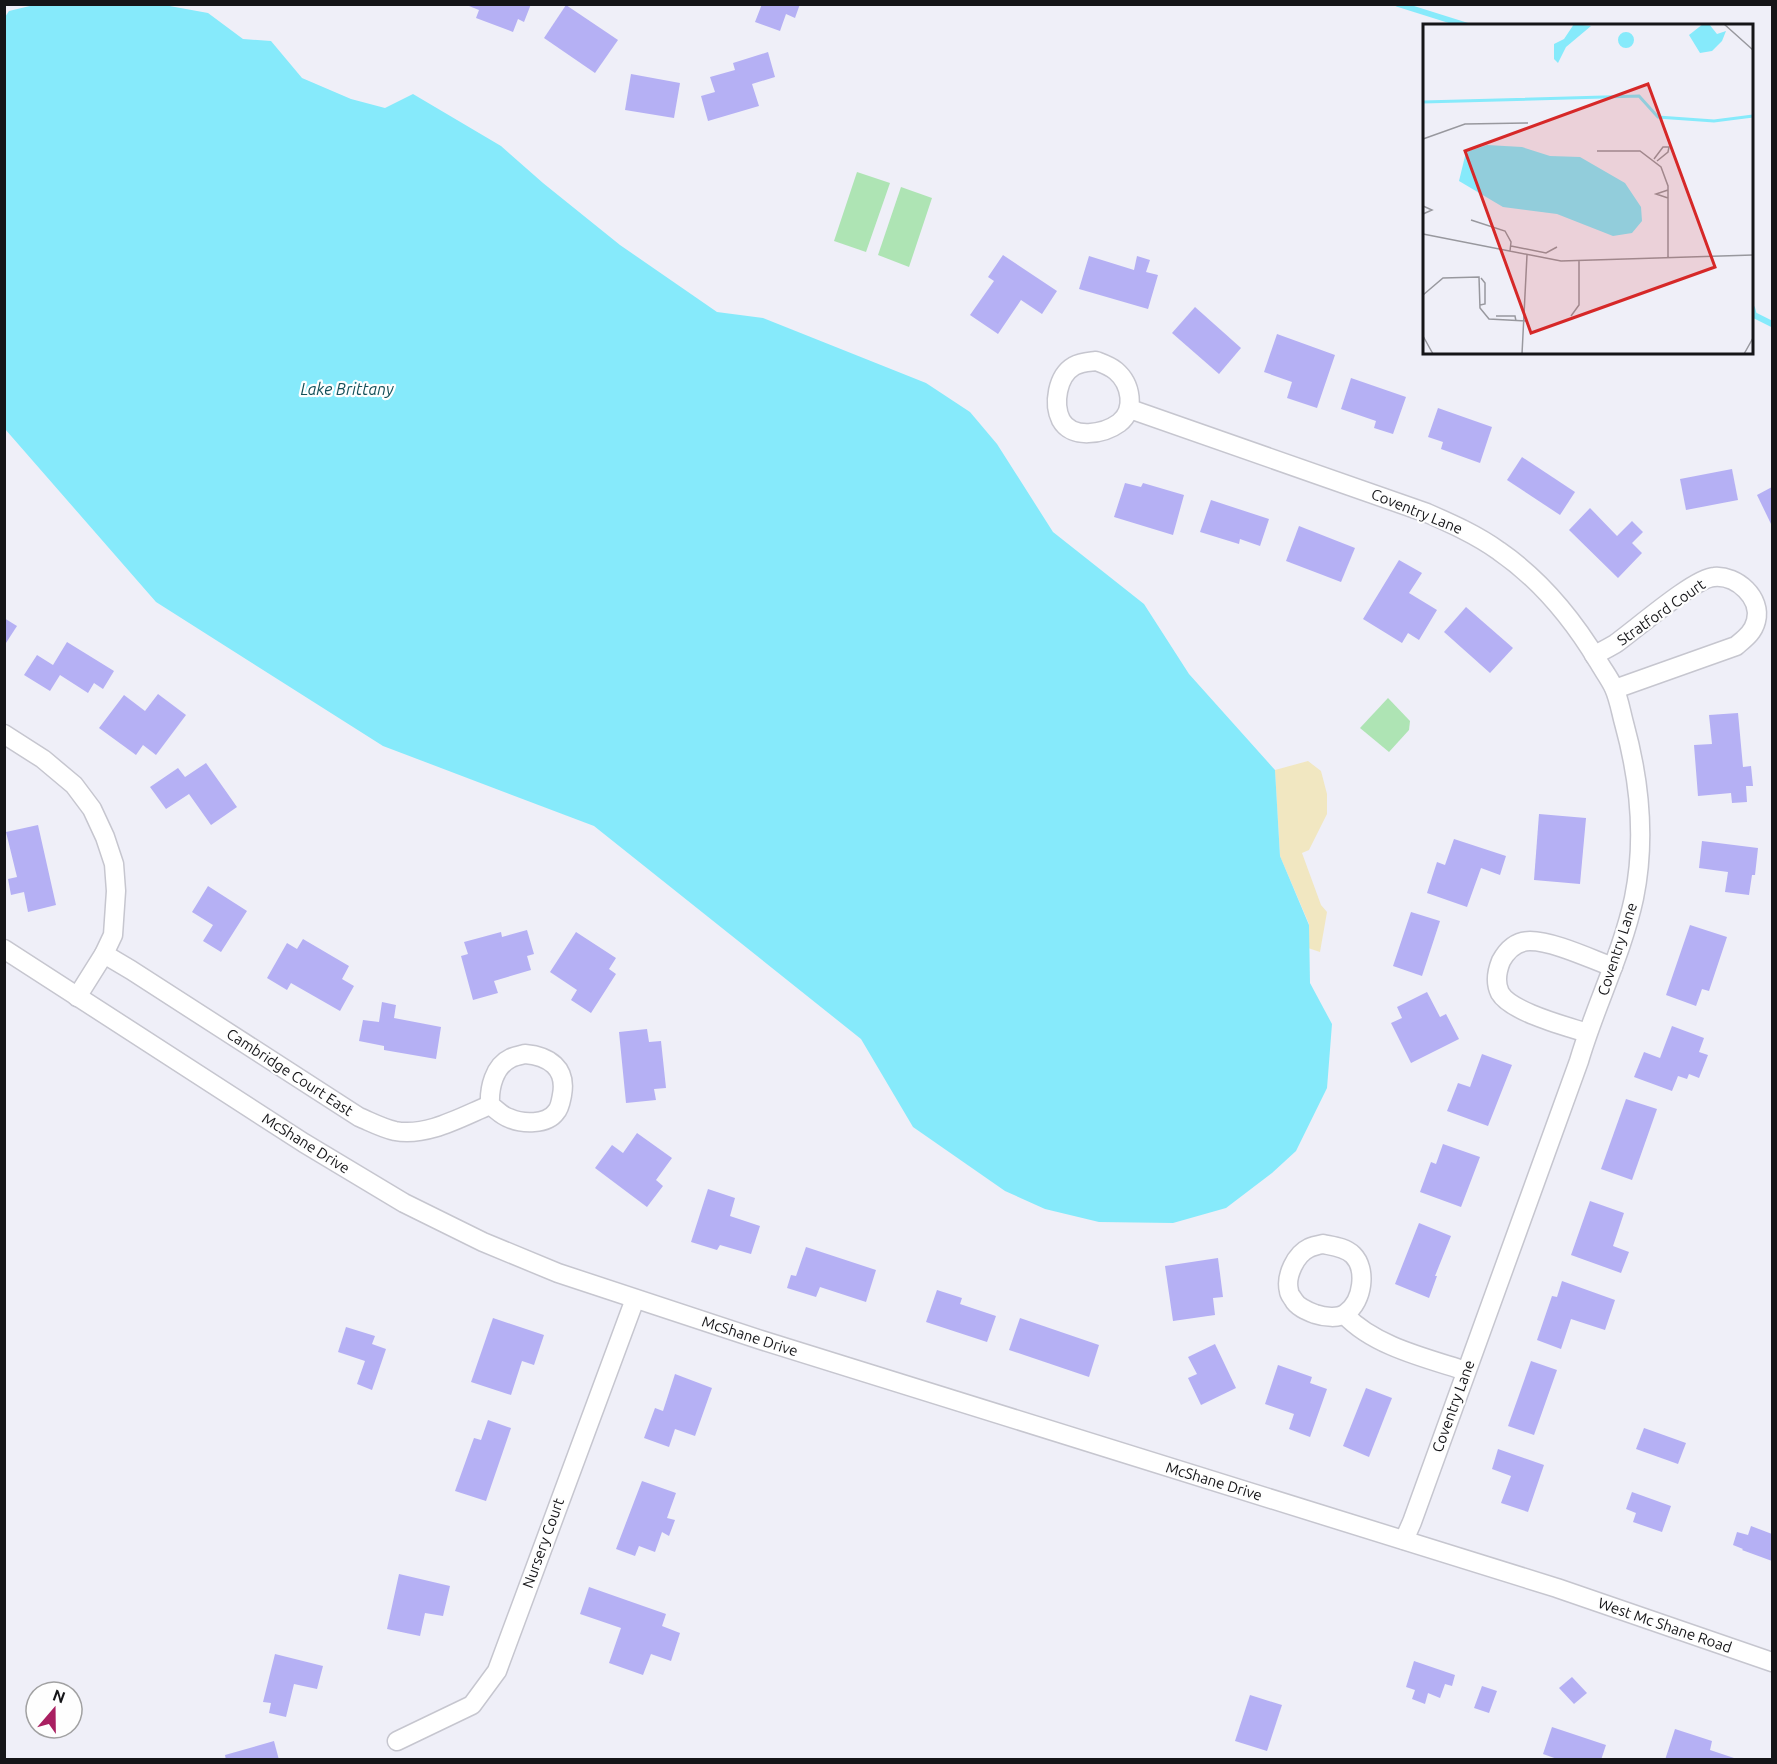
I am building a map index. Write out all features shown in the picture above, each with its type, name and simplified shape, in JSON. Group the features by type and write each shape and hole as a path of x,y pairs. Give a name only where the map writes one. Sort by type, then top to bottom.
{"street":[{"path":"1084,362 1108,365 1118,372 1128,387 1130,409 1125,419 1116,426 1099,432 1084,433 1073,430 1062,422 1057,406 1058,391 1063,377 1072,367 1084,362"},
{"name":"Coventry Lane","path":"1130,409 1427,513 1469,532 1499,550 1529,574 1553,598 1580,632 1615,689 1636,771 1641,821 1640,867 1626,930 1404,1540"},
{"name":"Stratford Court","path":"1594,655 1614,645 1664,606 1705,579 1715,576 1727,579 1738,583 1748,591 1757,612 1755,623 1749,635 1736,646 1615,689"},
{"path":"4,734 43,759 74,785 92,809 114,864 116,891 113,935 77,997"},
{"path":"1587,1034 1524,1011 1509,1002 1500,992 1497,978 1500,964 1506,953 1516,944 1527,941 1561,948 1613,968"},
{"name":"McShane Drive","path":"4,949 304,1143 404,1203 483,1242 558,1273 772,1344 1557,1588"},
{"name":"Cambridge Court East","path":"104,954 359,1116 378,1125 395,1131 414,1132 434,1128 490,1105"},
{"path":"525,1054 539,1055 552,1062 560,1072 564,1085 562,1100 556,1113 545,1119 528,1123 508,1118 490,1105 489,1092 494,1078 510,1058 525,1054"},
{"path":"1323,1244 1340,1247 1352,1254 1358,1264 1362,1278 1359,1293 1354,1305 1345,1315 1319,1316 1295,1303 1288,1290 1289,1275 1296,1260 1308,1248 1323,1244"},
{"name":"Nursery Court","path":"397,1741 472,1705 496,1671 635,1299"},
{"path":"1345,1315 1355,1326 1388,1343 1466,1371"},
{"name":"West Mc Shane Road","path":"1557,1588 1773,1662"}],"green space":[{"path":"857,172 890,183 866,252 834,241"},
{"path":"901,187 932,198 909,267 878,255"},
{"path":"1388,698 1410,721 1409,730 1389,752 1360,728"}],"sand":[{"path":"1308,761 1321,771 1327,794 1327,814 1309,850 1302,853 1321,905 1327,912 1320,952 1308,948 1309,924 1280,856 1275,770"}],"water":[{"name":"Lake Brittany","path":"34,5 164,5 208,13 243,39 271,41 302,78 351,99 385,108 413,94 501,146 620,245 717,312 763,318 926,383 970,412 997,444 1053,532 1144,604 1189,674 1275,770 1280,856 1309,925 1310,983 1332,1024 1327,1088 1296,1151 1272,1173 1226,1208 1173,1223 1099,1222 1045,1209 1005,1191 913,1127 861,1039 594,826 383,746 156,602 5,429 5,17 9,11"}],"building":[{"path":"464,4 531,4 524,22 518,19 513,32 476,18 479,10"},
{"path":"762,4 800,4 795,18 786,14 780,31 755,22"},
{"path":"566,5 618,40 595,73 544,38"},
{"path":"768,52 775,77 752,84 759,106 708,121 701,96 715,92 710,77 735,70 733,63"},
{"path":"631,74 680,83 674,118 625,110"},
{"path":"1003,255 1057,291 1042,314 1021,300 998,334 970,315 994,281 988,277"},
{"path":"1089,256 1134,270 1137,256 1150,260 1146,272 1158,275 1148,309 1079,289"},
{"path":"1195,307 1241,348 1219,374 1172,333"},
{"path":"1277,334 1335,355 1317,408 1287,398 1292,382 1264,372"},
{"path":"1351,378 1406,397 1393,434 1374,428 1376,421 1341,409"},
{"path":"1438,408 1492,427 1480,463 1441,449 1443,442 1428,437"},
{"path":"1522,457 1575,492 1560,515 1507,480"},
{"path":"1732,469 1738,500 1686,510 1680,479"},
{"path":"1125,483 1141,487 1143,483 1184,495 1173,535 1114,517"},
{"path":"1772,487 1772,526 1757,495"},
{"path":"1211,500 1269,519 1260,546 1240,539 1239,544 1200,532"},
{"path":"1590,508 1617,536 1632,521 1643,532 1632,543 1642,553 1618,578 1569,530"},
{"path":"1299,526 1355,548 1341,582 1286,561"},
{"path":"1399,560 1422,573 1409,593 1437,610 1419,640 1408,633 1402,643 1363,619"},
{"path":"1466,607 1513,648 1490,673 1444,632"},
{"path":"4,618 17,626 4,646"},
{"path":"67,642 114,671 103,689 94,683 88,693 60,675 50,691 24,675 37,655 53,665"},
{"path":"158,694 186,715 156,755 143,745 136,755 99,728 124,695 145,711"},
{"path":"1738,713 1743,767 1751,766 1753,786 1746,786 1747,802 1732,803 1731,793 1698,796 1694,745 1712,744 1709,715"},
{"path":"206,763 237,807 211,825 189,794 166,809 150,787 178,768 185,777"},
{"path":"1539,814 1586,818 1580,884 1534,880"},
{"path":"38,825 56,905 28,912 24,892 11,895 8,879 17,877 6,832"},
{"path":"1454,839 1506,856 1500,875 1481,868 1467,907 1427,893 1437,862 1445,865"},
{"path":"1702,841 1758,848 1755,875 1752,875 1749,895 1725,892 1728,872 1699,868"},
{"path":"208,886 247,911 221,952 203,941 213,925 192,912"},
{"path":"1411,912 1440,921 1422,976 1393,966"},
{"path":"1690,925 1727,937 1709,991 1702,989 1696,1006 1666,995"},
{"path":"527,930 534,954 527,956 531,970 494,981 498,993 473,1000 461,956 468,954 464,942 501,932 502,937"},
{"path":"576,932 616,958 609,969 616,974 591,1013 571,1000 577,990 550,972"},
{"path":"303,939 349,966 342,979 354,986 340,1011 291,983 287,990 267,978 287,943 297,949"},
{"path":"1427,992 1440,1017 1446,1014 1459,1039 1411,1063 1391,1023 1402,1018 1397,1007"},
{"path":"382,1002 396,1005 394,1018 441,1027 436,1059 384,1050 384,1046 359,1041 363,1020 379,1022"},
{"path":"1672,1026 1704,1038 1699,1052 1708,1055 1699,1078 1689,1074 1687,1079 1678,1076 1672,1091 1634,1077 1644,1052 1660,1058"},
{"path":"647,1029 649,1042 661,1041 666,1088 654,1089 656,1100 626,1103 619,1032"},
{"path":"1482,1054 1512,1065 1488,1126 1447,1111 1458,1083 1470,1087"},
{"path":"1626,1099 1657,1109 1632,1180 1601,1169"},
{"path":"637,1133 672,1158 656,1180 663,1186 647,1207 595,1168 612,1145 623,1153"},
{"path":"1443,1144 1480,1157 1461,1207 1420,1192 1431,1162 1436,1164"},
{"path":"708,1189 735,1198 730,1216 760,1226 751,1254 720,1245 717,1250 691,1242"},
{"path":"1590,1201 1624,1213 1613,1246 1629,1252 1621,1273 1571,1255"},
{"path":"1419,1223 1451,1236 1429,1298 1395,1284"},
{"path":"806,1247 876,1270 866,1302 820,1287 816,1297 787,1288 791,1275 796,1276"},
{"path":"1218,1258 1223,1297 1213,1298 1215,1315 1173,1321 1165,1266"},
{"path":"1562,1281 1615,1300 1605,1330 1571,1319 1561,1349 1537,1340 1552,1296 1557,1297"},
{"path":"937,1290 962,1298 960,1304 996,1316 987,1342 926,1322"},
{"path":"493,1318 544,1335 534,1365 522,1361 511,1395 471,1382"},
{"path":"1020,1318 1099,1345 1089,1377 1009,1350"},
{"path":"346,1327 375,1336 372,1344 386,1349 372,1390 357,1384 365,1361 338,1352"},
{"path":"1215,1344 1236,1388 1201,1405 1188,1378 1197,1374 1188,1357"},
{"path":"1531,1361 1557,1370 1534,1435 1508,1426"},
{"path":"1278,1365 1312,1377 1310,1383 1327,1389 1310,1437 1289,1429 1294,1414 1265,1404"},
{"path":"675,1374 712,1388 695,1436 675,1429 669,1447 644,1438 655,1408 663,1411"},
{"path":"1366,1388 1392,1398 1369,1457 1343,1446"},
{"path":"488,1420 511,1428 486,1501 455,1491 474,1438 481,1440"},
{"path":"1644,1428 1686,1443 1678,1464 1636,1449"},
{"path":"1498,1449 1544,1465 1528,1512 1501,1503 1511,1476 1492,1469"},
{"path":"642,1481 676,1493 667,1518 675,1520 669,1536 662,1532 655,1552 639,1546 635,1556 616,1549"},
{"path":"1632,1492 1671,1506 1662,1532 1633,1522 1636,1513 1626,1509"},
{"path":"1751,1526 1772,1534 1772,1561 1733,1545 1737,1532 1748,1535"},
{"path":"399,1574 450,1586 443,1616 425,1613 420,1636 387,1629"},
{"path":"589,1587 666,1614 662,1626 680,1633 671,1661 651,1654 643,1675 609,1663 621,1628 580,1614"},
{"path":"275,1654 323,1666 317,1689 294,1684 286,1717 269,1713 271,1703 263,1702"},
{"path":"1414,1661 1455,1675 1452,1686 1445,1684 1440,1698 1428,1693 1425,1704 1412,1699 1415,1690 1406,1687"},
{"path":"1572,1677 1587,1693 1574,1704 1559,1688"},
{"path":"1482,1686 1497,1691 1489,1713 1474,1708"},
{"path":"1250,1695 1282,1705 1267,1751 1235,1741"},
{"path":"1552,1727 1606,1745 1601,1760 1560,1760 1543,1754"},
{"path":"1675,1729 1712,1741 1710,1750 1734,1758 1734,1760 1665,1760"},
{"path":"274,1741 279,1760 226,1760 225,1755"}],"waterway":[{"path":"1398,4 1462,24"},
{"path":"1753,312 1754,315 1772,324"}]}
